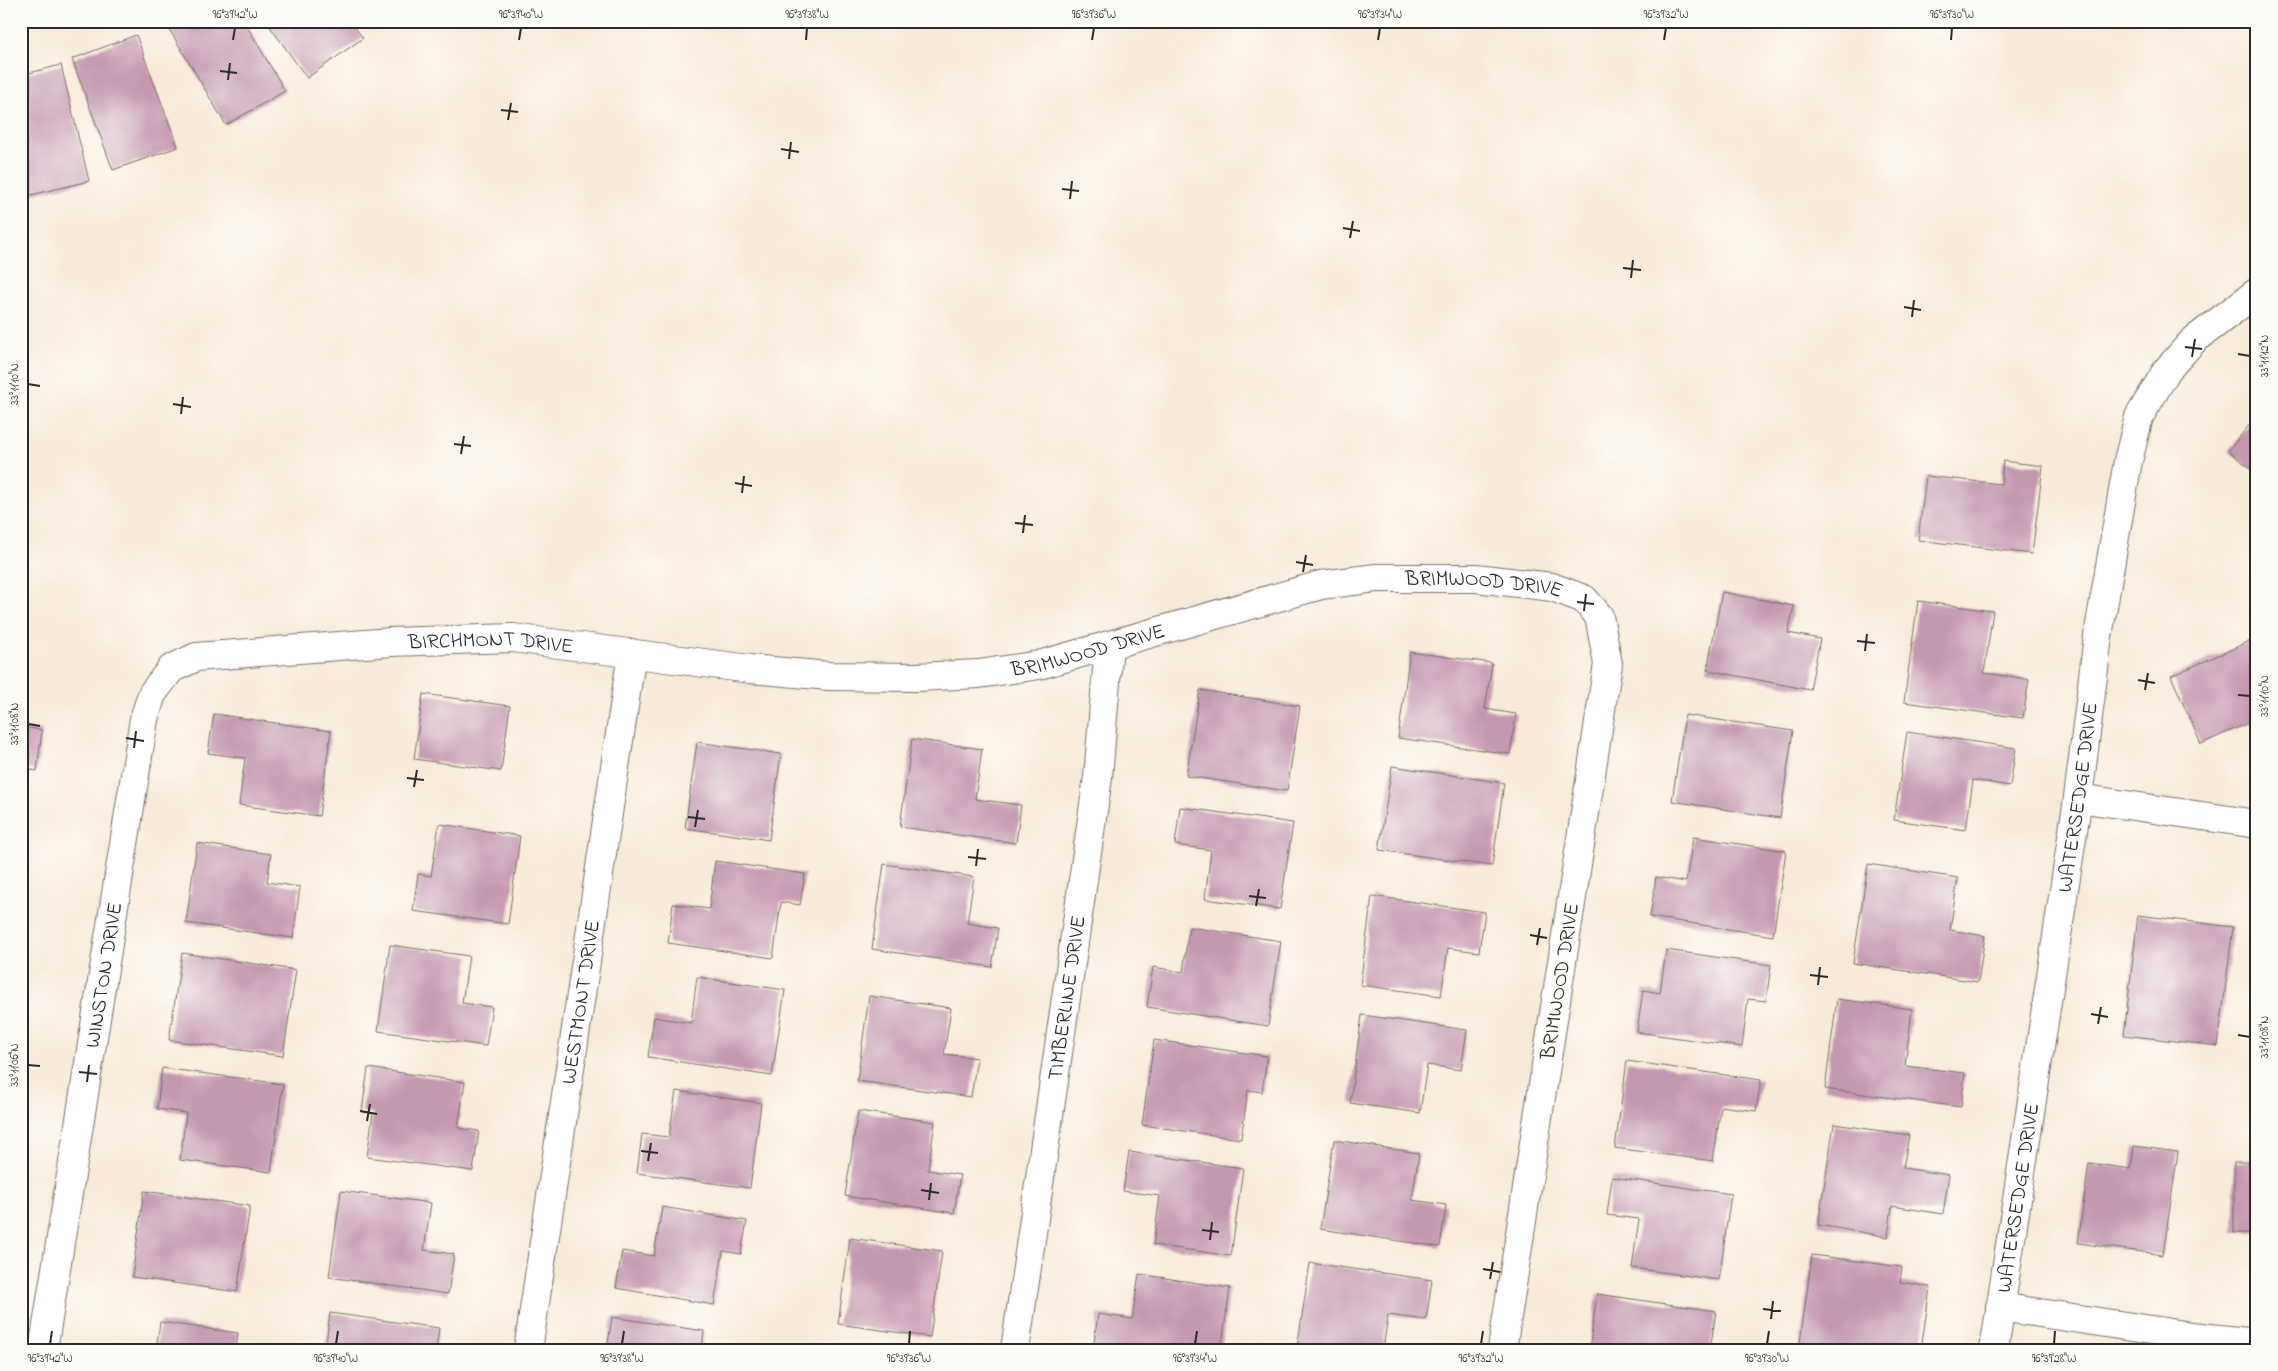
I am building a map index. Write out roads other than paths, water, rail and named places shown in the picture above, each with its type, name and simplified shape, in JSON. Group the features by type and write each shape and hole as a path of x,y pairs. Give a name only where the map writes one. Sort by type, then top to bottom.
{"street":[{"name":"WATERSEDGE DRIVE","path":"1994,1350 2078,798 2098,636 2128,461 2139,417 2166,370 2193,341 2257,292"},
{"name":"BRIMWOOD DRIVE","path":"868,676 916,677 979,674 1039,665 1321,585 1376,578 1476,578 1552,587 1584,599 1599,616 1608,664 1502,1350"},
{"name":"BIRCHMONT DRIVE","path":"144,719 152,694 172,669 196,657 391,642 513,638 750,669 868,676"},
{"name":"TIMBERLINE DRIVE","path":"1015,1350 1098,777 1109,645"},
{"name":"WESTMONT DRIVE","path":"528,1350 632,653"},
{"name":"WINSTON DRIVE","path":"43,1350 144,719"},
{"path":"2078,798 2257,824"},
{"path":"2000,1307 2257,1344"}]}
